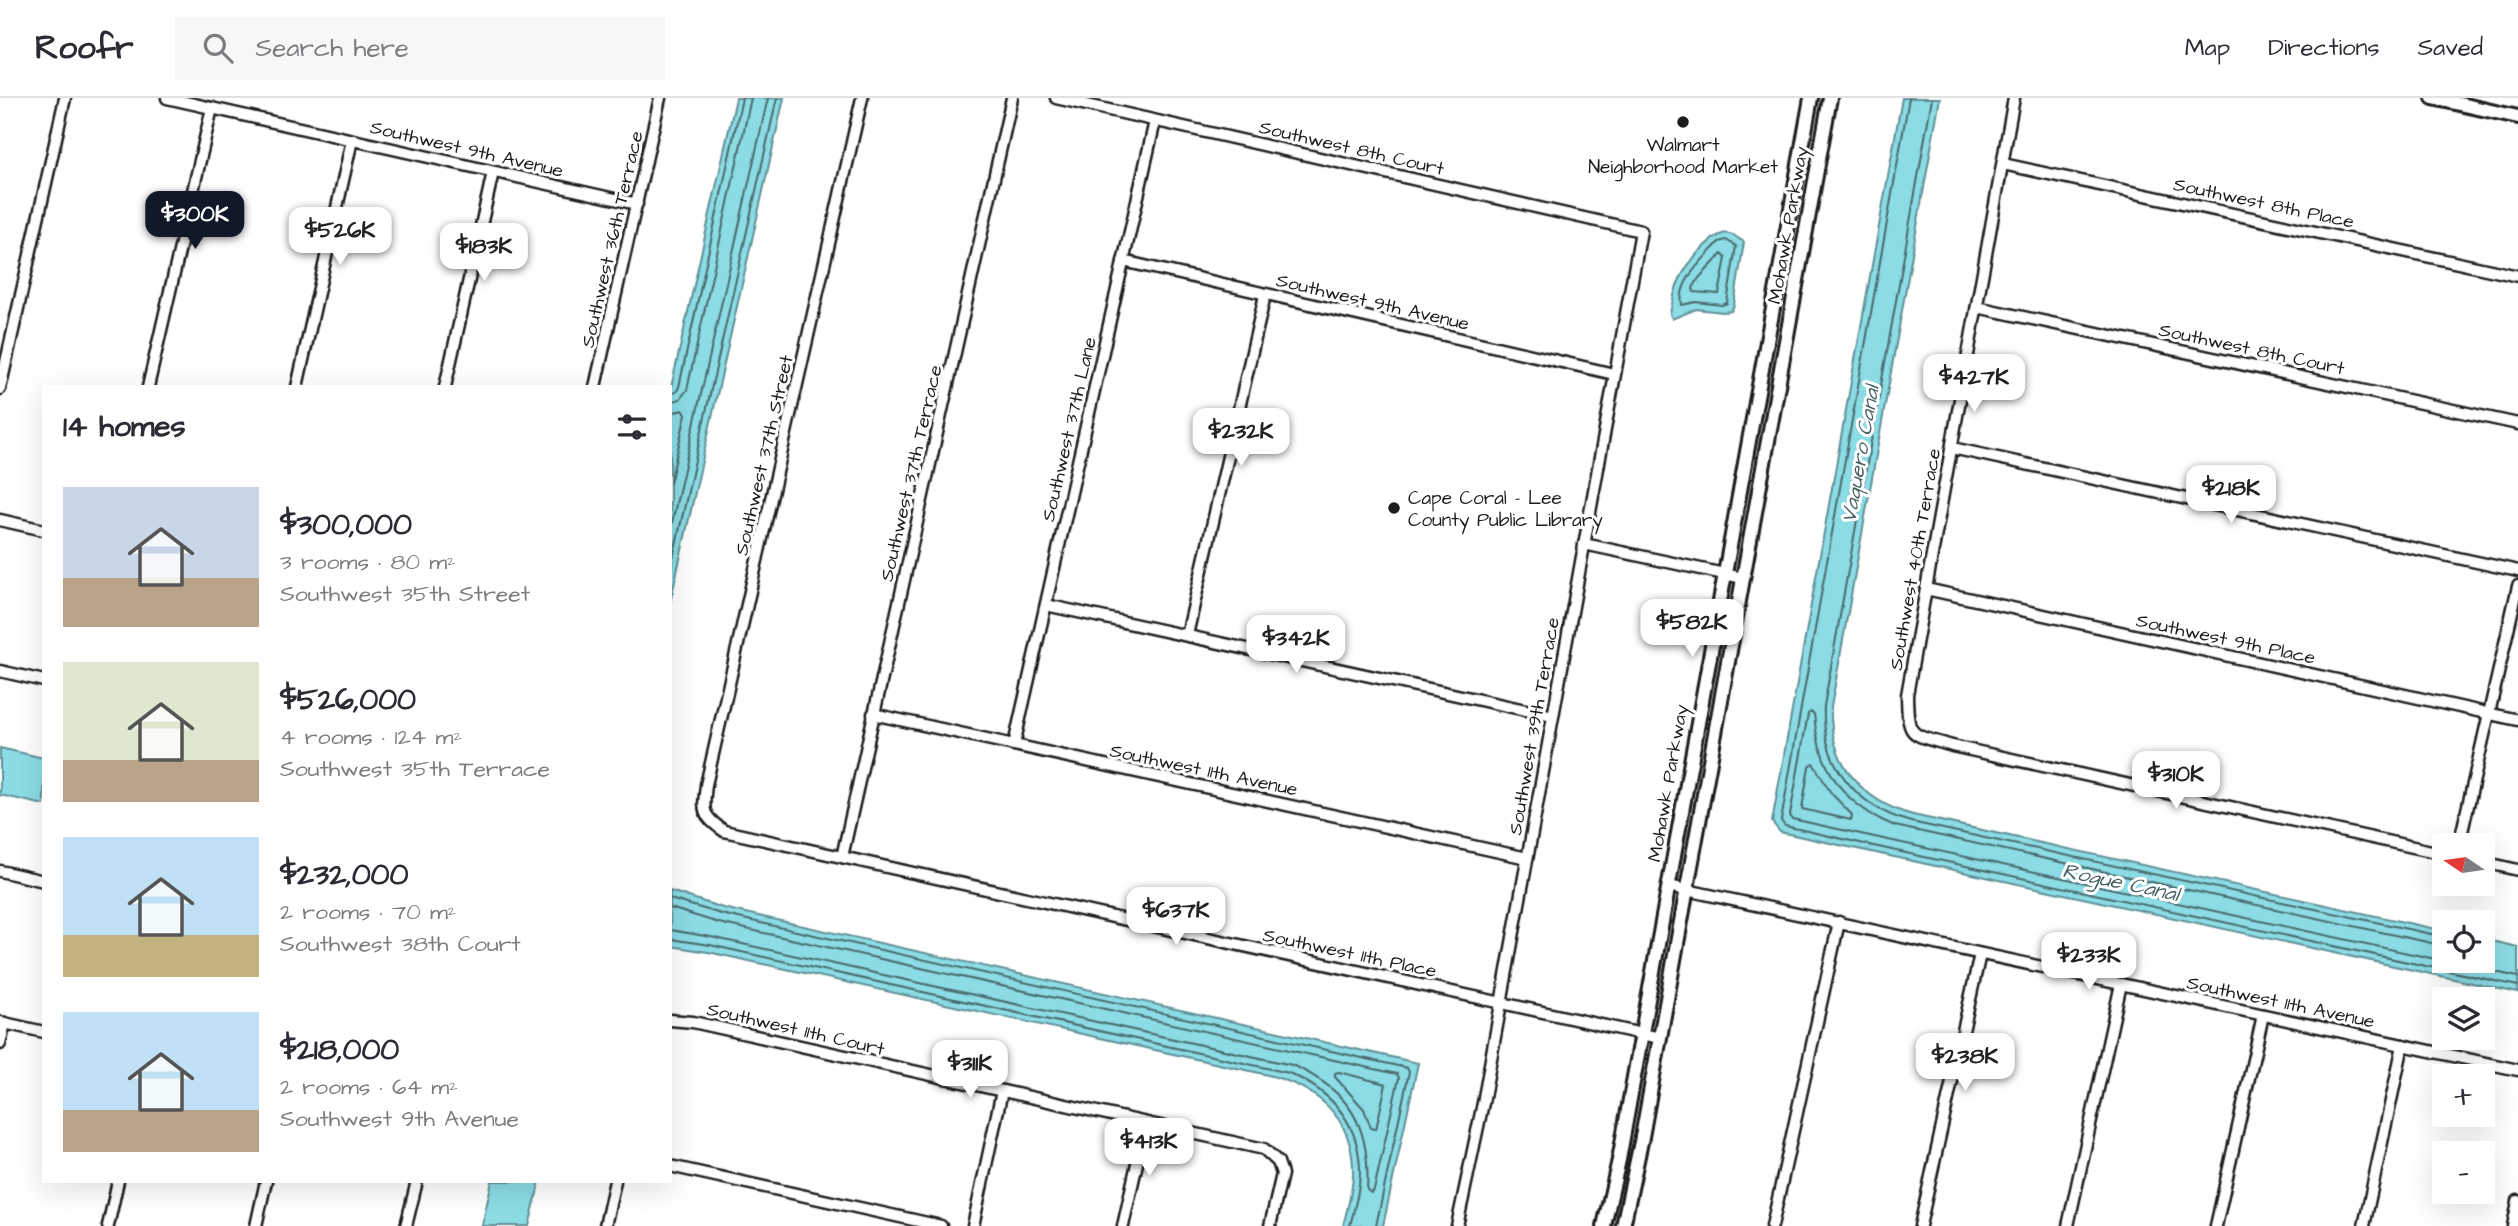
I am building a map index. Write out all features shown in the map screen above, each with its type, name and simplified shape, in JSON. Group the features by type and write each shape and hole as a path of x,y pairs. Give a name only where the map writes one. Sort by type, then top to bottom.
{"street":[{"path":"0,389 65,98"},
{"name":"Southwest 9th Avenue","path":"167,98 637,204"},
{"name":"Southwest 36th Terrace","path":"595,385 660,98"},
{"name":"Southwest 37th Street","path":"708,820 703,809 706,785 862,98"},
{"name":"Southwest 37th Terrace","path":"842,857 1012,98"},
{"name":"Southwest 8th Court","path":"1056,98 1641,231"},
{"name":"Mohawk Parkway","path":"1604,1226 1619,1160 1811,98"},
{"name":"Mohawk Parkway","path":"1623,1226 1660,1038 1829,98"},
{"name":"Southwest 40th Terrace","path":"2014,98 1908,695 1908,725 1916,735 1952,746 2432,851"},
{"path":"2433,98 2518,117"},
{"path":"148,385 212,108"},
{"name":"Southwest 37th Lane","path":"1014,745 1155,121"},
{"path":"297,385 352,140"},
{"name":"Southwest 8th Place","path":"2003,164 2518,276"},
{"path":"445,385 493,172"},
{"name":"Southwest 39th Terrace","path":"1457,1226 1483,1103 1641,231"},
{"name":"Southwest 9th Avenue","path":"1124,261 1614,374"},
{"path":"1188,635 1265,295"},
{"name":"Southwest 8th Court","path":"1977,307 2518,424"},
{"path":"1952,448 2518,571"},
{"path":"0,520 42,530"},
{"path":"1584,544 1742,578"},
{"path":"2462,833 2518,586"},
{"name":"Southwest 9th Place","path":"1926,589 2518,720"},
{"path":"1046,605 1553,716"},
{"path":"0,671 42,681"},
{"name":"Southwest 11th Avenue","path":"873,714 1527,858"},
{"name":"Southwest 11th Place","path":"708,820 724,831 1660,1038"},
{"path":"2496,865 2518,870"},
{"path":"0,871 42,881"},
{"name":"Southwest 11th Avenue","path":"1668,886 2518,1070"},
{"path":"1772,1226 1839,922"},
{"path":"1920,1226 1980,954"},
{"path":"2068,1226 2121,984"},
{"path":"2216,1226 2263,1014"},
{"name":"Southwest 11th Court","path":"672,1020 693,1022 1264,1149 1278,1162 1282,1174 1270,1226"},
{"path":"0,1044 2,1022 42,1032"},
{"path":"2364,1226 2403,1045"},
{"path":"972,1226 1002,1091"},
{"path":"1123,1226 1146,1123"},
{"path":"672,1166 941,1226"},
{"path":"107,1226 118,1183"},
{"path":"256,1226 266,1183"},
{"path":"406,1226 416,1183"},
{"path":"605,1226 615,1183"},
{"path":"2513,1226 2518,1201"}],"water":[{"path":"736,98 784,98 672,594 672,385"},
{"path":"1902,98 1940,98 1831,707 1832,727 1842,762 1864,789 1878,800 1913,815 2432,928 2432,973 2495,973 2495,942 2518,947 2518,993 1780,832 1772,822"},
{"path":"1725,233 1744,242 1731,311 1696,309 1672,319 1670,314 1673,297 1683,274 1711,240"},
{"path":"0,748 42,758 42,805 0,795"},
{"path":"672,892 723,908 1418,1063 1383,1226 1343,1226 1353,1180 1352,1153 1347,1135 1328,1107 1315,1096 1283,1079 672,946"},
{"path":"492,1183 540,1183 529,1226 482,1226"}],"place":[{"name":"Walmart Neighborhood Market","path":"1683,122"},
{"name":"Cape Coral - Lee County Public Library","path":"1394,508"}],"water label":[{"name":"Vaquero Canal","path":"1860,454"},
{"name":"Rogue Canal","path":"2121,882"}]}
